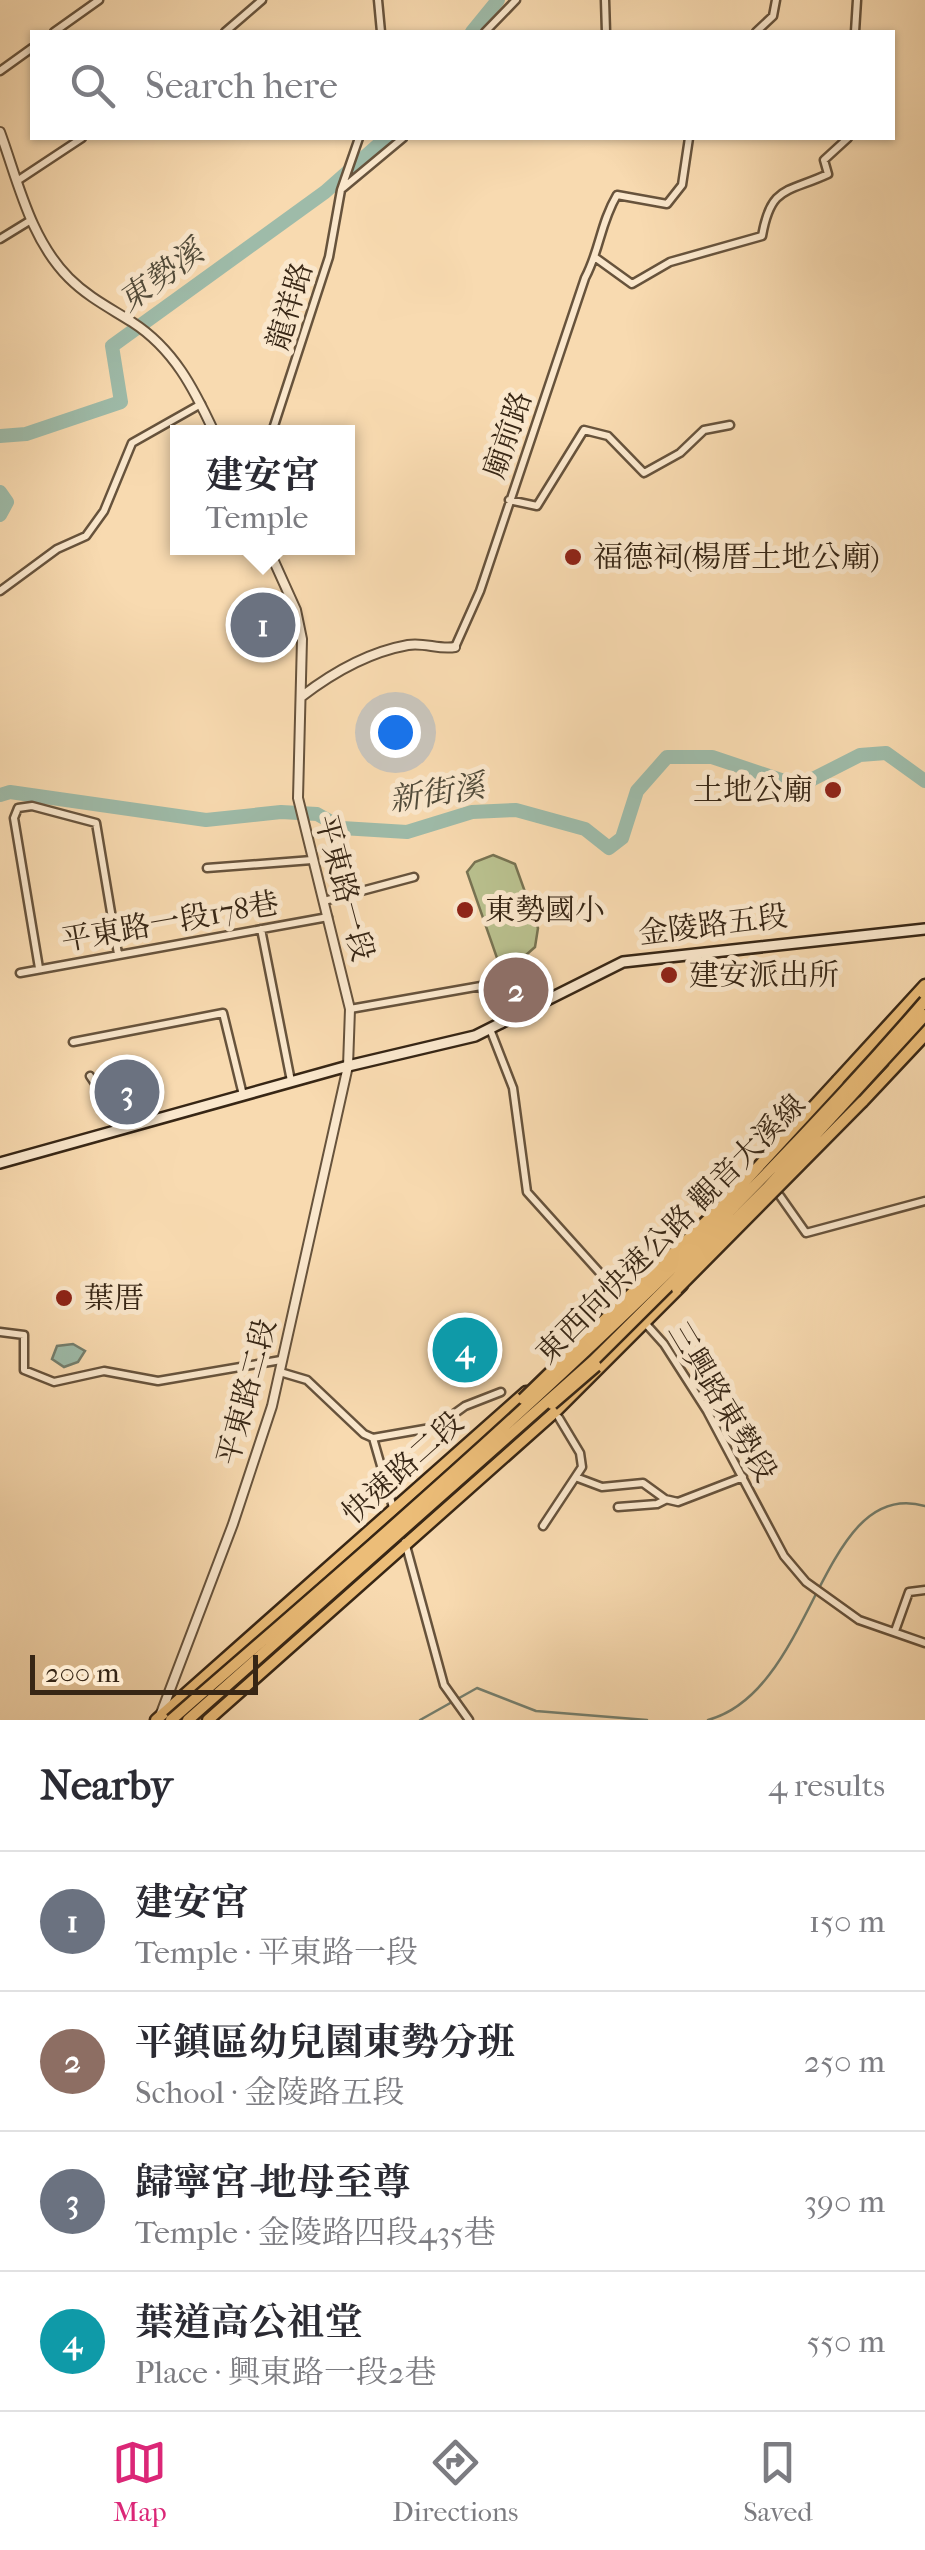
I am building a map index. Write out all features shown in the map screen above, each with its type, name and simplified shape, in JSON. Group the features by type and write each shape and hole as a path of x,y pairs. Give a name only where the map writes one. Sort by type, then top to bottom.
{"main road":[{"name":"金陵路五段","path":"0,1164 490,1030 623,962 925,929"},
{"path":"492,1443 511,1410 725,1202 925,987"},
{"name":"快速路二段","path":"162,1719 722,1212 914,1006 925,987"},
{"name":"東西向快速公路 觀音大溪線","path":"188,1720 492,1443 741,1200 925,1001"},
{"name":"東西向快速公路 觀音大溪線","path":"162,1719 621,1334 768,1188 925,1015"},
{"path":"492,1443 570,1392 776,1193 925,1031"},
{"name":"快速路二段","path":"208,1720 549,1417 925,1031"}],"street":[{"path":"57,30 99,0"},
{"path":"227,30 262,0"},
{"path":"378,0 381,30"},
{"path":"488,30 516,0"},
{"path":"605,0 606,30"},
{"path":"758,30 772,16 777,0"},
{"path":"855,30 857,0"},
{"path":"0,71 30,49"},
{"path":"0,132 31,220 67,277 95,302 158,342 201,404 211,425"},
{"path":"17,182 79,140"},
{"name":"龍祥路","path":"274,425 329,257 341,190 358,140"},
{"path":"341,190 401,140"},
{"name":"廟前路","path":"301,697 370,657 410,644 455,647 480,591 596,258 601,222 617,195 666,204 682,185 689,140"},
{"path":"596,258 632,284 670,262 762,236 764,217 779,192 828,174 824,160 846,140"},
{"path":"0,240 31,220"},
{"path":"0,591 57,549 86,536 104,511 132,443 201,404"},
{"path":"509,500 537,506 584,430 608,436 644,473 680,453 704,430 730,426"},
{"name":"平東路一段","path":"271,555 296,610 302,639 298,798 350,1009 348,1066"},
{"path":"39,968 14,818 18,808 32,806 96,823 118,954"},
{"path":"207,868 312,860"},
{"path":"324,901 414,877"},
{"name":"平東路一段178巷","path":"20,972 328,917"},
{"path":"261,928 292,1082"},
{"path":"350,1009 481,986 502,1024"},
{"path":"73,1042 223,1013 242,1095"},
{"name":"三興路東勢段","path":"490,1030 513,1088 527,1192 646,1321 708,1411 784,1556 806,1582 859,1620 925,1643"},
{"name":"平東路二段","path":"162,1719 233,1524 280,1372 348,1066"},
{"path":"90,1076 125,1128"},
{"path":"129,1097 138,1125"},
{"path":"780,1196 806,1233 925,1201"},
{"path":"0,1332 24,1335 24,1370 54,1382 122,1371 158,1381 281,1360"},
{"path":"280,1372 307,1380 364,1434 374,1438 436,1427 465,1406 501,1392"},
{"path":"543,1526 578,1478 580,1452 559,1418"},
{"path":"374,1438 444,1685 469,1720"},
{"path":"618,1507 696,1498 744,1477"},
{"path":"578,1478 602,1487 643,1483 665,1500"},
{"path":"895,1631 908,1592 925,1590"}],"green space":[{"path":"493,855 515,864 538,928 535,947 517,963 497,958 467,872 475,862"}],"shaded area":[{"path":"73,1344 85,1351 78,1362 64,1367 52,1359 57,1346"}],"waterway":[{"name":"東勢溪","path":"474,30 498,0"},
{"name":"東勢溪","path":"0,436 26,434 121,402 112,346 325,192 384,140"},
{"name":"東勢溪","path":"0,492 7,502 0,515"},
{"name":"新街溪","path":"0,795 10,792 206,820 281,812 317,814 342,828 407,832 472,812 516,810 585,829 609,848 622,838 637,791 667,757 712,757 799,786 860,755 886,753 925,781"},
{"path":"708,1720 744,1701 773,1670 839,1553 862,1523 890,1505 925,1506"},
{"path":"420,1720 477,1688 536,1711 647,1720"}],"place":[{"name":"福德祠(楊厝土地公廟)","path":"573,557"},
{"name":"建安宮","path":"263,625"},
{"name":"土地公廟","path":"833,790"},
{"name":"東勢國小","path":"465,910"},
{"name":"建安派出所","path":"669,975"},
{"name":"平鎮區幼兒園東勢分班","path":"516,990"},
{"name":"歸寧宮-地母至尊","path":"127,1092"},
{"name":"葉厝","path":"64,1298"},
{"name":"葉道高公祖堂","path":"465,1350"}]}
